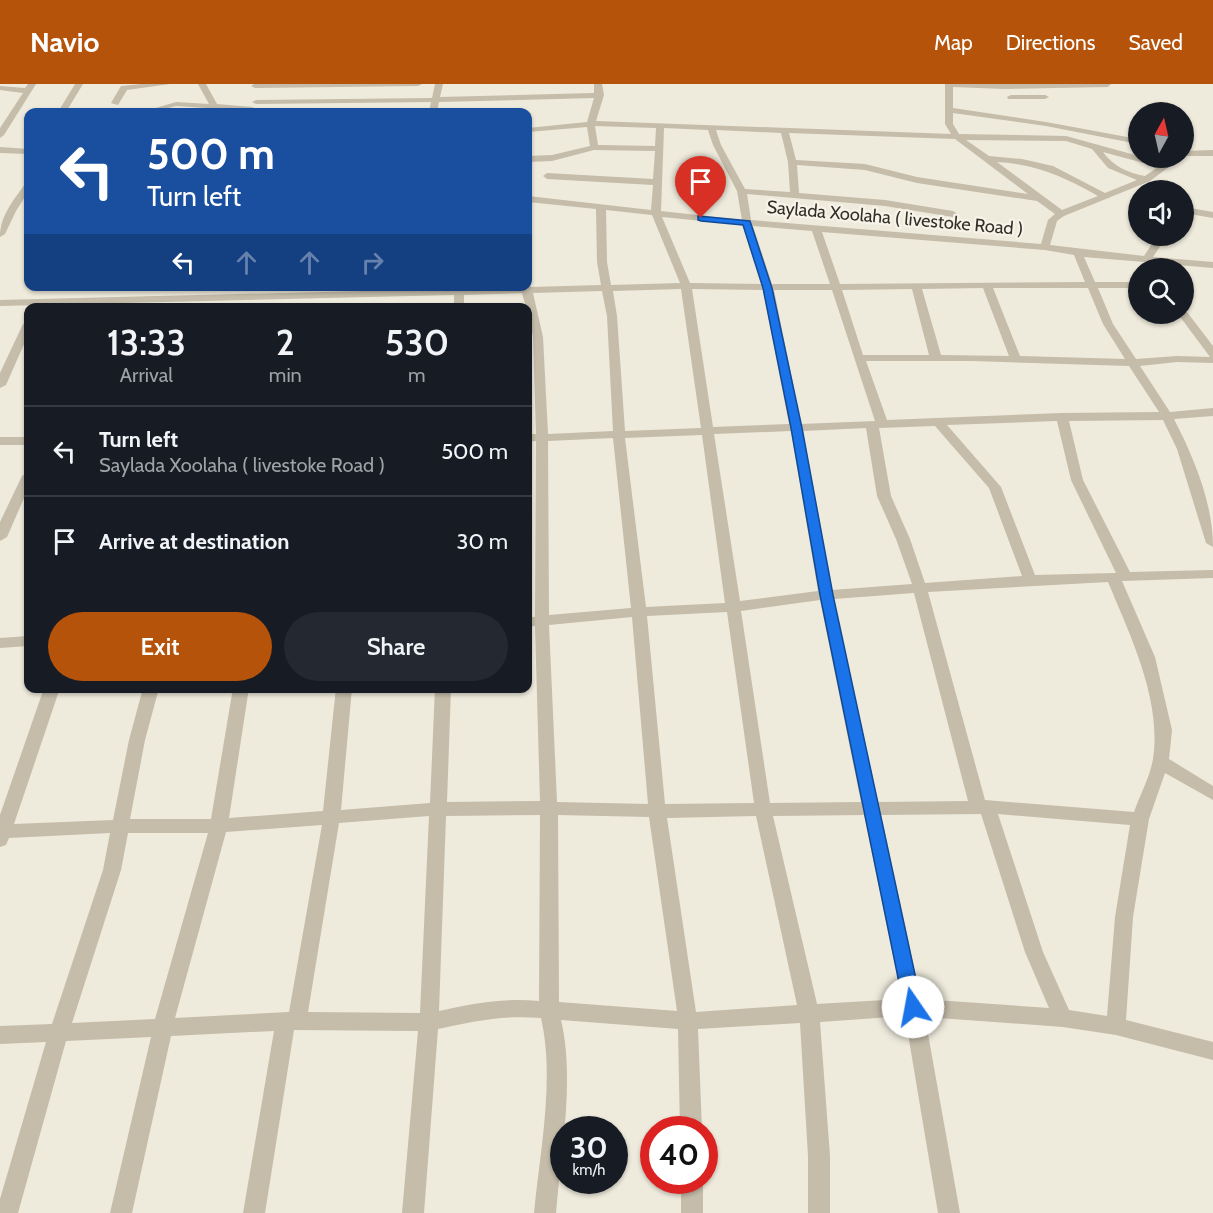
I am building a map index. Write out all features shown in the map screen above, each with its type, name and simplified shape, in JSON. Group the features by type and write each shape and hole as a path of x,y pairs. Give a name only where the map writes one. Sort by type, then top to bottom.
{"street":[{"path":"64,108 79,84"},
{"path":"115,103 125,86 167,84"},
{"path":"202,84 214,106"},
{"path":"303,108 312,84"},
{"path":"252,108 255,85 418,84"},
{"path":"433,108 439,84"},
{"path":"594,147 591,124 596,115 600,95 598,84"},
{"path":"1061,214 956,136 949,124 949,84 1004,87 1108,85"},
{"path":"0,88 31,87"},
{"path":"0,135 31,87"},
{"path":"948,94 958,95"},
{"path":"159,108 172,104 252,108 306,102 600,95"},
{"path":"1000,97 1044,97"},
{"path":"949,110 1046,124 1128,140"},
{"path":"532,130 591,124 785,132 1047,137 1128,156"},
{"path":"660,126 656,213 686,286 763,810 809,1013 819,1156 819,1213"},
{"path":"712,129 717,146 742,191 747,223 768,288 826,595 913,1007 949,1213"},
{"path":"785,132 792,162 795,195"},
{"path":"532,159 552,158 594,147 659,149"},
{"path":"1096,148 1112,168 1128,175 1147,179"},
{"path":"0,150 24,152"},
{"path":"1194,154 1213,153"},
{"path":"552,158 537,190 656,182"},
{"path":"987,159 1017,159 1054,168 1106,197"},
{"path":"792,162 865,167 917,180 1038,198"},
{"path":"1045,247 1053,220 1061,214 1147,179 1161,168"},
{"name":"Saylada Xoolaha ( livestoke Road )","path":"537,190 601,207 747,223 1045,247 1128,261"},
{"path":"742,191 885,203 953,214"},
{"path":"0,234 11,211 24,192"},
{"path":"601,207 602,262 612,316 619,436 639,612 657,811 688,1021 691,1116"},
{"path":"1194,212 1213,215"},
{"path":"816,228 837,287 877,425 884,496 903,539 920,588 982,807 1034,952 1063,1018"},
{"path":"1078,253 1108,324 1167,416 1183,450 1213,543"},
{"name":"Saylada Xoolaha ( livestoke Road )","path":"1194,265 1213,265"},
{"path":"532,289 686,286 768,288 986,284 1128,285"},
{"path":"986,284 1016,360"},
{"path":"916,285 936,358"},
{"path":"188,303 256,291"},
{"path":"428,291 481,291"},
{"path":"459,292 459,303"},
{"path":"0,303 24,304"},
{"path":"532,313 538,337 535,438 535,622 549,807 549,1011 556,1046 554,1117 545,1213"},
{"path":"1190,324 1213,354"},
{"path":"0,385 24,333"},
{"path":"858,358 1133,363 1177,359 1213,360"},
{"path":"535,438 1062,417 1167,416 1213,412"},
{"path":"1062,417 1077,480 1120,579 1147,657 1164,730 1161,762 1140,819 1124,917 1116,1026"},
{"path":"938,422 995,487 1030,580"},
{"path":"0,441 24,441"},
{"path":"0,537 24,485"},
{"path":"535,622 639,612 732,607 826,595 1030,580 1120,579 1213,574"},
{"path":"0,643 24,641"},
{"path":"50,693 1,834 120,826 219,826 437,809 549,807 657,811 982,807 1140,819"},
{"path":"7,1213 58,1032 112,870 137,740 150,693"},
{"path":"121,1213 163,1027 219,826 240,693"},
{"path":"254,1213 331,819 344,693"},
{"path":"413,1213 429,1022 443,693"},
{"path":"1161,762 1213,794"},
{"path":"0,1035 291,1022 429,1022 483,1010 510,1007 688,1021 913,1007 1063,1018 1116,1026 1213,1051"},
{"path":"692,1194 692,1213"}],"route":[{"path":"701,218 747,223 768,288 826,595 913,1007"}]}
